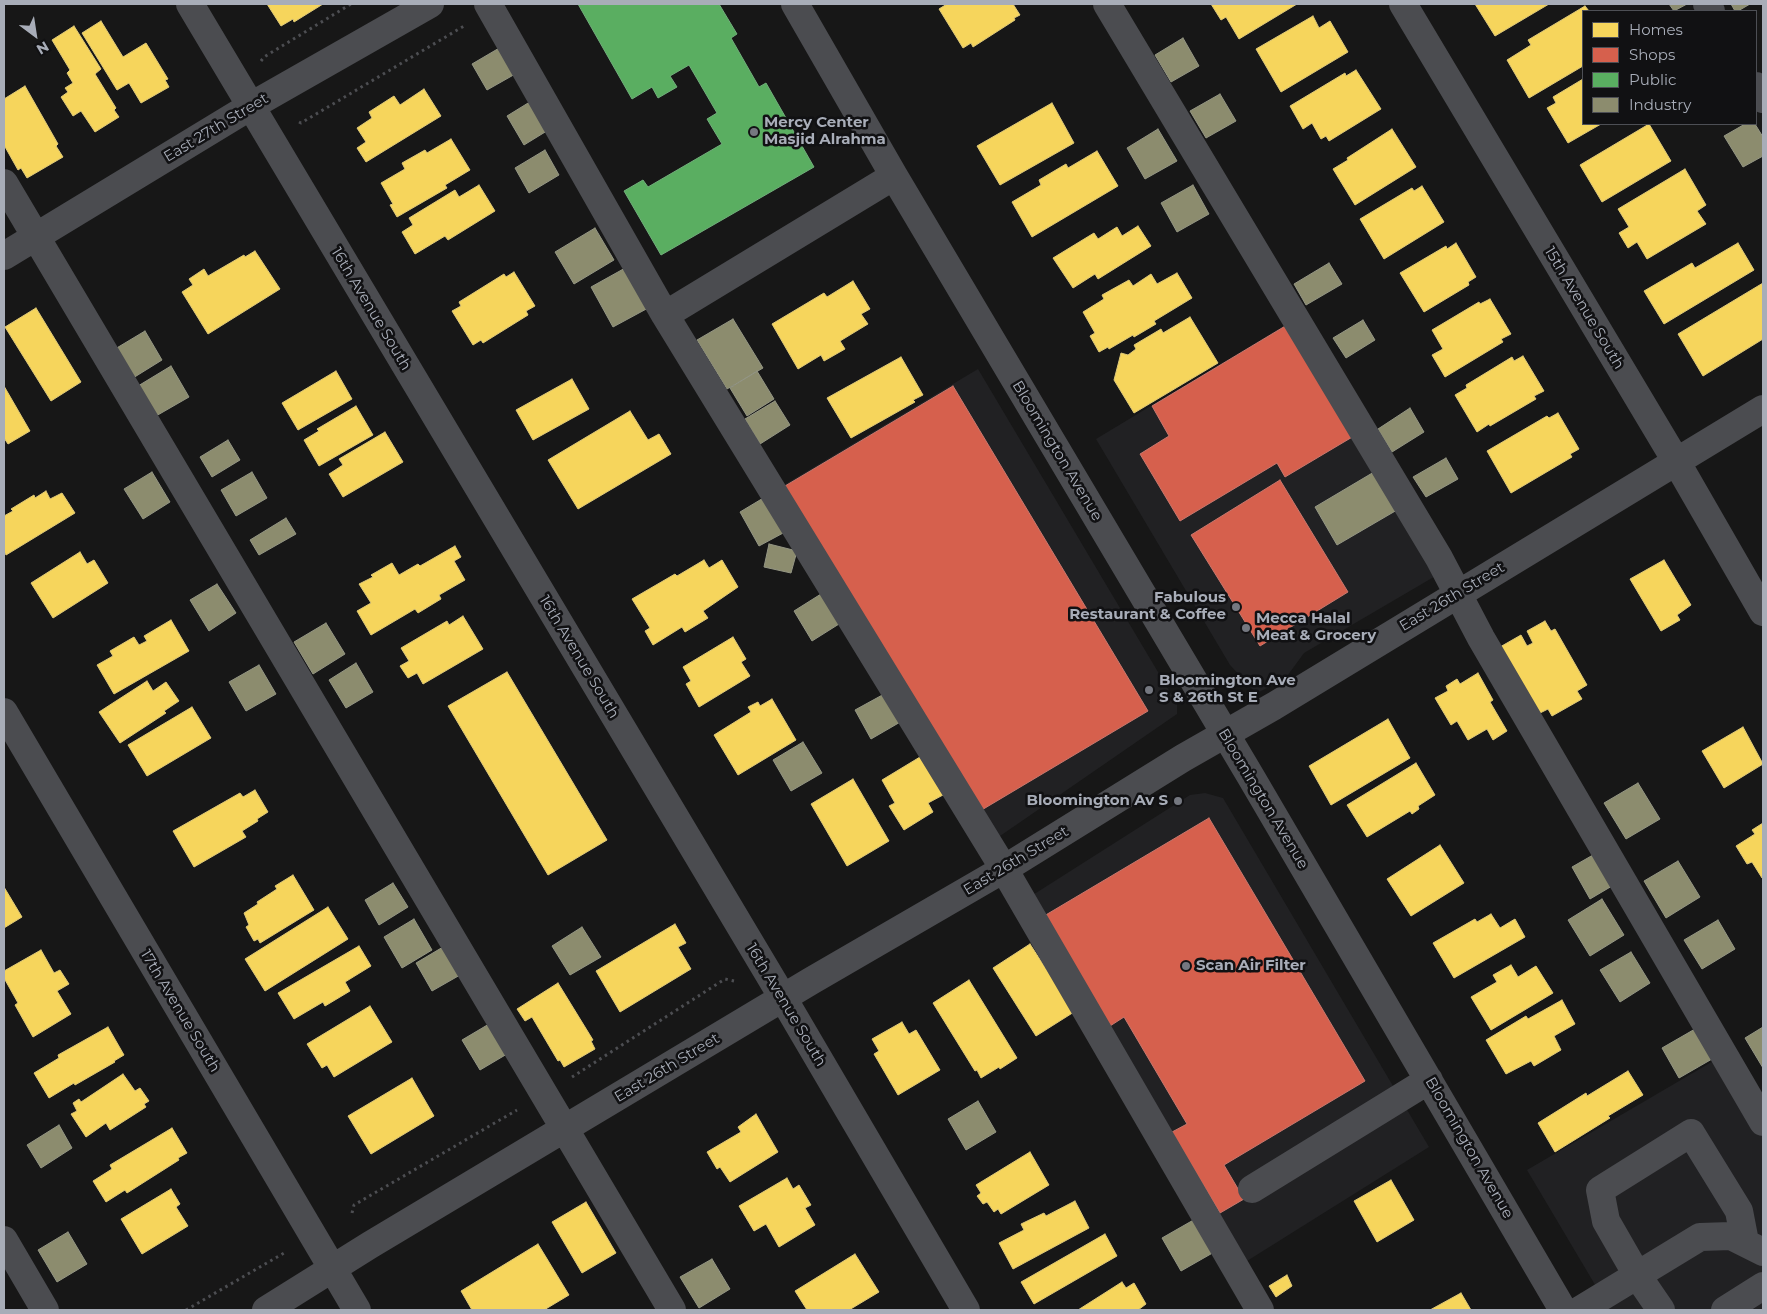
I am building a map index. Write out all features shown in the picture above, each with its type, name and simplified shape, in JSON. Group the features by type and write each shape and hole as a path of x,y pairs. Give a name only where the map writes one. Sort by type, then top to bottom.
{"street":[{"name":"16th Avenue South","path":"190,4 783,998 966,1310"},
{"name":"East 27th Street","path":"4,256 251,106 430,4"},
{"name":"Bloomington Avenue","path":"795,4 894,176 1225,734 1563,1310"},
{"path":"1107,4 1434,550 1481,638 1763,1122"},
{"name":"15th Avenue South","path":"1403,4 1676,461 1763,612"},
{"path":"489,7 665,315 1004,869 1260,1310"},
{"path":"1757,88 1763,99"},
{"path":"665,315 894,176"},
{"path":"4,183 566,1128 672,1310"},
{"name":"East 26th Street","path":"266,1310 783,998 1004,869 1183,758 1457,595 1763,409"},
{"name":"17th Avenue South","path":"4,712 357,1310"},
{"path":"1252,1189 1429,1080"},
{"path":"1661,1310 1636,1275 1606,1221 1600,1190 1691,1133 1739,1211 1754,1247"},
{"path":"1580,1310 1700,1237 1731,1236 1754,1247"},
{"path":"4,1240 45,1310"},
{"path":"1725,1310 1763,1286"}],"path":[{"path":"259,63 264,57 351,4"},
{"path":"294,121 301,123 489,7"},
{"path":"186,1310 284,1253"}],"shaded area":[{"path":"1295,319 1444,571 1304,653 1285,679 1259,692 1254,691 1230,665 1096,439"},
{"path":"978,369 1177,704 1177,714 987,845 777,489"},
{"path":"1205,793 1223,798 1429,1147 1239,1266 1017,905 1190,795"},
{"path":"1727,1053 1763,1115 1763,1310 1610,1310 1527,1170"}],"building: Homes":[{"path":"267,4 323,4 294,22 293,19 281,26"},
{"path":"947,4 1013,4 1020,15 973,47 971,43 963,48 939,9"},
{"path":"1211,4 1297,4 1239,39 1226,17 1221,20"},
{"path":"1475,4 1549,4 1495,36"},
{"path":"1585,6 1588,10 1582,10 1582,67 1529,98 1507,60 1531,45 1528,40"},
{"path":"1313,16 1319,28 1330,21 1348,52 1281,92 1256,49"},
{"path":"101,21 123,57 146,43 168,79 165,80 169,87 141,103 129,83 117,90 82,33"},
{"path":"74,26 101,69 95,74 116,108 114,110 119,117 95,132 81,111 73,116 61,97 68,92 65,88 73,83 67,73 70,70 52,40"},
{"path":"1356,70 1381,109 1329,141 1326,136 1321,139 1312,123 1303,129 1290,106 1345,73 1346,76"},
{"path":"1582,80 1582,125 1599,125 1568,143 1547,108 1556,103 1553,97"},
{"path":"25,86 58,144 56,146 63,157 27,178 21,168 18,170 4,145 4,99"},
{"path":"424,89 441,116 366,162 357,148 366,142 357,128 372,118 369,112 394,96 400,105"},
{"path":"1052,103 1074,143 1000,185 977,146"},
{"path":"1647,125 1650,125 1671,161 1602,202 1580,165"},
{"path":"1392,129 1416,167 1355,205 1333,169"},
{"path":"451,139 470,170 445,185 447,188 397,217 390,205 393,204 381,183 405,169 402,163 425,150 427,153"},
{"path":"1097,151 1118,186 1032,237 1012,202 1041,185 1039,180 1066,164 1068,168"},
{"path":"1685,169 1706,205 1697,211 1706,224 1647,259 1637,242 1628,248 1619,233 1629,227 1618,209"},
{"path":"479,185 495,211 448,240 445,236 415,254 402,232 413,225 409,218 455,190 459,197"},
{"path":"1422,186 1444,222 1384,259 1360,219 1412,188 1414,191"},
{"path":"1138,226 1151,246 1098,279 1095,274 1073,288 1053,258 1094,233 1098,239 1117,227 1122,236"},
{"path":"1456,243 1476,277 1468,282 1469,285 1424,312 1400,273 1446,246 1447,249"},
{"path":"1738,243 1754,270 1664,324 1644,291 1692,263 1695,268"},
{"path":"255,251 280,289 208,334 182,292 193,285 189,279 204,269 208,276 244,255 245,257"},
{"path":"514,272 535,306 526,311 528,315 483,343 481,340 473,345 452,311 461,306 459,302 504,274 506,277"},
{"path":"1177,273 1192,298 1154,321 1156,324 1134,337 1133,335 1109,349 1108,347 1099,352 1090,336 1095,333 1083,312 1104,299 1102,295 1129,280 1133,286 1151,274 1157,284"},
{"path":"853,281 870,309 861,314 868,324 840,341 845,349 824,361 821,355 798,369 772,324 824,293 827,297"},
{"path":"1763,283 1763,339 1703,376 1678,334"},
{"path":"1490,299 1511,334 1501,339 1503,342 1445,377 1432,355 1443,349 1432,330 1479,302 1480,304"},
{"path":"36,308 81,382 51,401 5,327"},
{"path":"1190,317 1218,363 1134,413 1114,380 1121,353 1128,355 1136,349 1134,345 1161,329 1163,333"},
{"path":"1523,356 1544,391 1534,396 1536,399 1477,432 1455,395 1467,388 1466,385 1512,357 1514,361"},
{"path":"901,357 923,395 913,400 915,402 851,438 827,398"},
{"path":"336,371 352,399 298,430 282,403"},
{"path":"572,379 589,409 533,440 516,410"},
{"path":"4,386 30,431 8,444 4,438"},
{"path":"356,406 373,435 319,466 304,440 319,431 317,429"},
{"path":"630,411 648,440 659,434 671,454 578,509 548,460"},
{"path":"1558,413 1579,449 1570,454 1572,457 1511,493 1487,451 1547,416 1549,418"},
{"path":"385,432 403,462 343,497 329,474 343,465 339,459"},
{"path":"46,491 50,499 62,493 75,513 6,555 4,551 4,516 13,511 11,509 34,495 35,498"},
{"path":"455,546 461,557 454,561 465,580 439,595 441,599 418,613 415,609 371,635 357,611 371,603 359,584 373,577 371,575 392,563 399,575 418,564 420,566"},
{"path":"80,552 87,564 94,560 108,583 53,618 31,583"},
{"path":"704,560 709,568 722,560 738,587 703,611 708,618 685,632 682,627 653,645 645,631 650,628 632,599 675,574 677,576"},
{"path":"1664,560 1691,605 1677,615 1680,620 1661,631 1630,579"},
{"path":"463,616 483,649 423,684 417,673 408,678 400,666 409,661 401,648 447,621 449,625"},
{"path":"171,620 189,651 114,694 97,665 113,656 110,651 134,637 139,645 147,641 144,636"},
{"path":"1545,621 1551,631 1555,629 1587,685 1577,691 1582,699 1552,716 1548,709 1538,714 1500,647 1521,635 1527,646 1533,643 1527,631"},
{"path":"733,637 746,659 741,662 750,676 699,707 686,684 691,681 683,667"},
{"path":"507,672 607,840 548,875 448,706"},
{"path":"1478,673 1493,700 1490,702 1507,731 1493,740 1487,729 1468,740 1457,721 1451,725 1435,698 1448,691 1446,686 1457,679 1460,684"},
{"path":"147,681 153,691 166,682 179,701 164,711 166,713 120,743 99,712"},
{"path":"772,699 796,740 738,775 714,735 751,712 748,707 758,702 760,706"},
{"path":"192,707 211,738 147,776 128,745"},
{"path":"1388,719 1410,758 1331,805 1309,766"},
{"path":"1743,727 1763,764 1724,788 1702,751"},
{"path":"920,757 943,795 928,803 933,812 904,830 889,806 895,803 882,780"},
{"path":"1416,763 1435,795 1418,806 1419,809 1412,814 1410,811 1367,837 1347,805"},
{"path":"853,779 889,841 847,866 811,804"},
{"path":"255,790 268,812 242,831 246,837 194,867 173,831 240,793 243,797"},
{"path":"1763,823 1762,878 1752,862 1747,864 1736,846 1755,834 1752,830"},
{"path":"1440,845 1464,883 1411,916 1387,879"},
{"path":"293,875 314,910 260,943 258,939 254,941 246,927 249,925 244,913 277,889 275,886"},
{"path":"4,887 22,917 4,928"},
{"path":"328,907 348,939 265,991 245,959"},
{"path":"1491,914 1500,928 1515,919 1525,937 1454,978 1433,943 1475,919 1477,922"},
{"path":"675,924 686,943 678,947 691,969 620,1012 596,971"},
{"path":"1030,944 1074,1012 1036,1036 993,968"},
{"path":"359,946 371,966 345,982 350,991 325,1006 323,1002 294,1019 278,993"},
{"path":"41,950 54,973 60,970 69,984 57,991 71,1014 33,1037 15,1005 18,1003 4,978 4,971"},
{"path":"1511,965 1518,977 1536,966 1553,993 1491,1030 1471,997 1497,982 1493,975"},
{"path":"969,980 1017,1058 981,1078 933,1003"},
{"path":"558,983 593,1040 591,1041 595,1049 564,1067 560,1060 558,1061 532,1017 525,1021 517,1009"},
{"path":"1562,1000 1575,1024 1554,1036 1561,1050 1534,1066 1531,1061 1506,1074 1486,1040 1526,1016 1528,1019"},
{"path":"370,1006 392,1042 334,1077 327,1065 322,1068 307,1044"},
{"path":"902,1022 909,1034 916,1030 940,1070 898,1095 874,1054 879,1051 872,1039"},
{"path":"108,1027 124,1055 75,1085 74,1083 49,1098 34,1073 59,1058 58,1055"},
{"path":"1628,1071 1643,1095 1555,1152 1538,1123 1586,1093 1587,1096"},
{"path":"123,1074 135,1091 140,1088 149,1101 144,1104 146,1107 110,1130 106,1123 86,1137 71,1114 77,1111 73,1103 79,1099 81,1102"},
{"path":"412,1078 434,1116 371,1154 348,1116"},
{"path":"756,1114 778,1152 730,1182 720,1167 717,1169 707,1152 741,1132 738,1127"},
{"path":"172,1128 187,1153 127,1193 125,1190 106,1202 93,1181 112,1169 110,1165"},
{"path":"1030,1152 1049,1185 1001,1214 998,1209 994,1212 987,1202 983,1204 977,1196 981,1193 976,1185"},
{"path":"787,1178 793,1189 799,1185 811,1205 805,1208 815,1225 779,1247 766,1224 754,1231 739,1206"},
{"path":"1391,1180 1414,1220 1377,1242 1354,1201"},
{"path":"171,1189 180,1204 176,1207 188,1226 142,1254 121,1219"},
{"path":"1075,1201 1089,1228 1013,1269 999,1243 1024,1230 1021,1224 1044,1213 1046,1216"},
{"path":"586,1202 616,1253 582,1273 552,1222"},
{"path":"1105,1234 1117,1256 1034,1304 1021,1282"},
{"path":"538,1244 569,1295 544,1310 472,1310 461,1291"},
{"path":"855,1254 879,1292 849,1310 807,1310 795,1291"},
{"path":"1287,1275 1292,1286 1276,1297 1269,1286"},
{"path":"1122,1282 1126,1288 1134,1283 1146,1304 1138,1310 1078,1310"},
{"path":"1461,1293 1471,1310 1430,1310"}],"building: Shops":[{"path":"1287,325 1354,436 1285,477 1277,463 1180,521 1140,454 1169,436 1152,406"},
{"path":"953,386 1148,711 980,811 785,486"},
{"path":"1280,480 1348,592 1260,646 1191,535"},
{"name":"Scan Air Filter","path":"1209,818 1365,1081 1224,1165 1244,1199 1220,1213 1172,1132 1187,1124 1124,1017 1110,1026 1044,916"}],"building: Public":[{"name":"Mercy Center Masjid Alrahma","path":"578,4 719,4 737,34 731,38 759,87 766,83 814,167 661,255 624,191 643,180 648,187 722,144 707,119 717,113 689,65 670,76 677,87 658,98 652,87 632,99"}],"building: Industry":[{"path":"1669,4 1687,4 1676,10 1673,10"},
{"path":"1731,4 1750,4 1740,10 1734,10"},
{"path":"1183,38 1199,66 1171,82 1155,55"},
{"path":"501,47 517,73 487,90 472,64"},
{"path":"1220,94 1236,121 1206,138 1190,111"},
{"path":"533,100 550,129 524,145 507,116"},
{"path":"1743,125 1756,125 1763,137 1763,156 1743,167 1724,136"},
{"path":"1158,129 1177,161 1145,179 1127,148"},
{"path":"545,150 559,175 529,193 515,168"},
{"path":"1193,185 1209,214 1177,232 1161,203"},
{"path":"595,228 614,260 574,284 555,252"},
{"path":"1329,263 1342,284 1306,305 1294,284"},
{"path":"627,267 650,307 613,327 591,287"},
{"path":"733,319 763,368 727,389 697,340"},
{"path":"1363,320 1375,340 1346,358 1333,338"},
{"path":"145,331 162,360 133,378 115,349"},
{"path":"171,366 189,397 156,416 138,386"},
{"path":"757,371 774,399 747,416 730,388"},
{"path":"775,401 790,425 760,444 745,419"},
{"path":"1410,408 1424,432 1392,452 1378,429"},
{"path":"228,440 240,460 212,477 200,457"},
{"path":"1446,458 1458,479 1426,497 1413,477"},
{"path":"152,472 170,502 143,519 124,489"},
{"path":"252,472 267,498 236,516 221,490"},
{"path":"1374,472 1397,510 1337,545 1315,507"},
{"path":"765,497 785,532 759,546 740,512"},
{"path":"286,518 296,534 259,555 250,540"},
{"path":"769,544 797,551 791,573 764,567"},
{"path":"217,584 236,613 209,631 190,600"},
{"path":"821,594 839,624 812,641 794,611"},
{"path":"326,623 345,654 313,674 294,642"},
{"path":"356,663 373,692 346,708 329,680"},
{"path":"259,665 276,694 246,711 229,682"},
{"path":"886,693 902,721 871,739 855,710"},
{"path":"803,742 822,773 791,791 773,760"},
{"path":"1638,783 1660,819 1626,839 1604,803"},
{"path":"1593,855 1612,886 1590,899 1572,867"},
{"path":"1678,861 1700,897 1666,918 1644,881"},
{"path":"393,883 408,907 379,925 365,900"},
{"path":"1602,899 1624,935 1590,956 1568,920"},
{"path":"414,919 432,950 402,968 384,937"},
{"path":"1718,920 1735,949 1702,969 1684,940"},
{"path":"582,927 601,957 570,975 552,946"},
{"path":"443,947 460,975 432,991 416,963"},
{"path":"1631,952 1650,983 1620,1002 1600,970"},
{"path":"489,1024 507,1054 480,1070 462,1040"},
{"path":"1763,1027 1763,1068 1745,1038"},
{"path":"1695,1029 1712,1059 1679,1078 1662,1048"},
{"path":"978,1101 996,1132 966,1150 948,1119"},
{"path":"59,1125 72,1148 41,1168 27,1145"},
{"path":"1197,1218 1216,1251 1181,1271 1162,1238"},
{"path":"68,1232 87,1264 57,1282 38,1250"},
{"path":"712,1259 730,1289 699,1308 680,1277"}],"place":[{"name":"Mercy Center Masjid Alrahma","path":"754,132"},
{"name":"Fabulous Restaurant & Coffee","path":"1236,607"},
{"name":"Mecca Halal Meat & Grocery","path":"1246,628"},
{"name":"Bloomington Ave S & 26th St E","path":"1149,690"},
{"name":"Bloomington Av S","path":"1178,801"},
{"name":"Scan Air Filter","path":"1186,966"}]}
